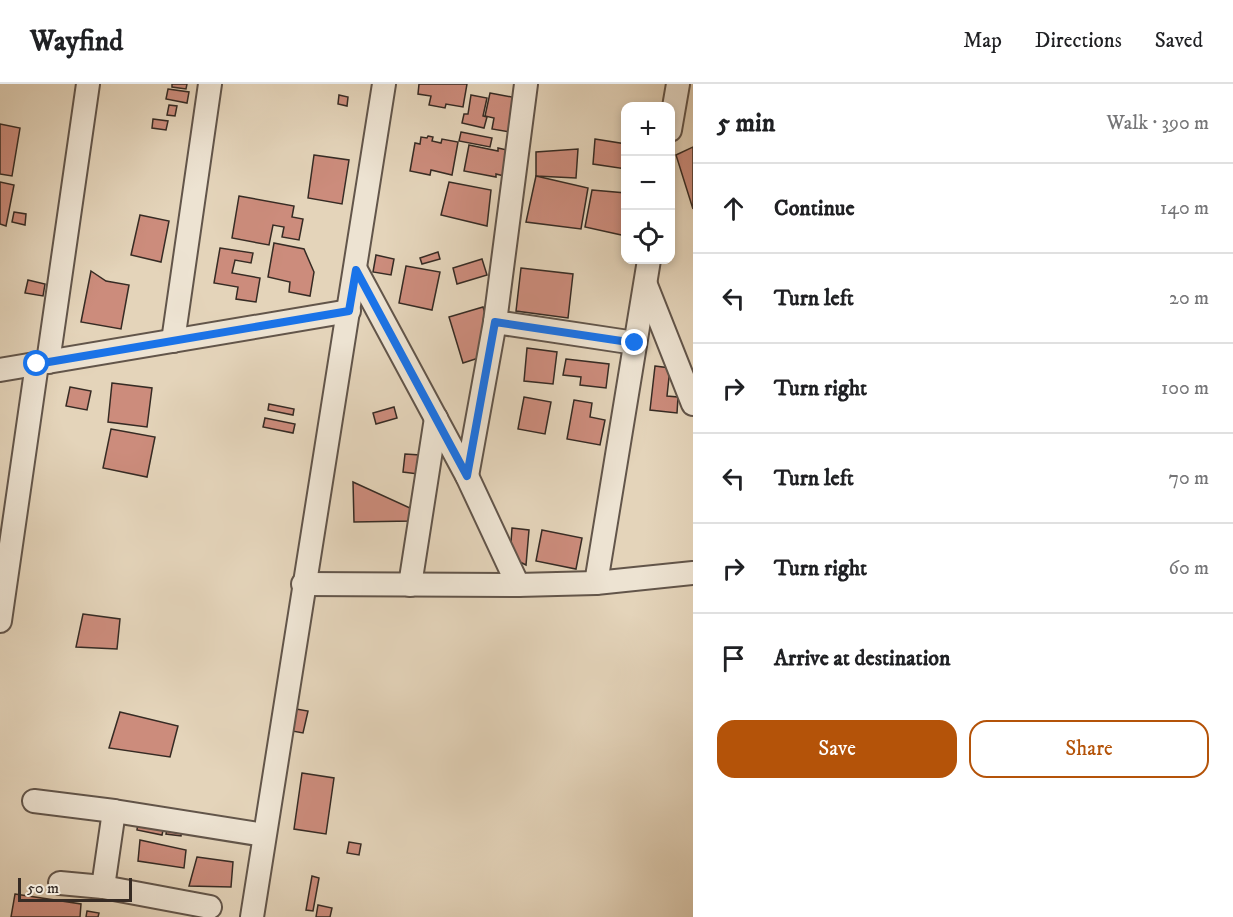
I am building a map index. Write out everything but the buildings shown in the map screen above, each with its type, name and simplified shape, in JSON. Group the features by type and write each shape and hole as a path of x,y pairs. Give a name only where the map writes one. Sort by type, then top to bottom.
{"street":[{"path":"0,621 88,84"},
{"path":"173,341 210,84"},
{"path":"252,917 384,84"},
{"path":"467,476 495,322 526,84"},
{"path":"675,102 678,84"},
{"path":"596,583 648,264"},
{"path":"356,270 467,476 518,585"},
{"path":"645,284 693,404"},
{"path":"0,370 349,311"},
{"path":"495,322 635,343"},
{"path":"410,585 436,418"},
{"path":"303,584 596,583 693,573"},
{"path":"34,801 114,811 264,835"},
{"path":"103,887 114,811"},
{"path":"60,883 103,887 210,907"}],"route":[{"path":"37,364 349,311 356,270 467,476 495,322 635,343"}]}
